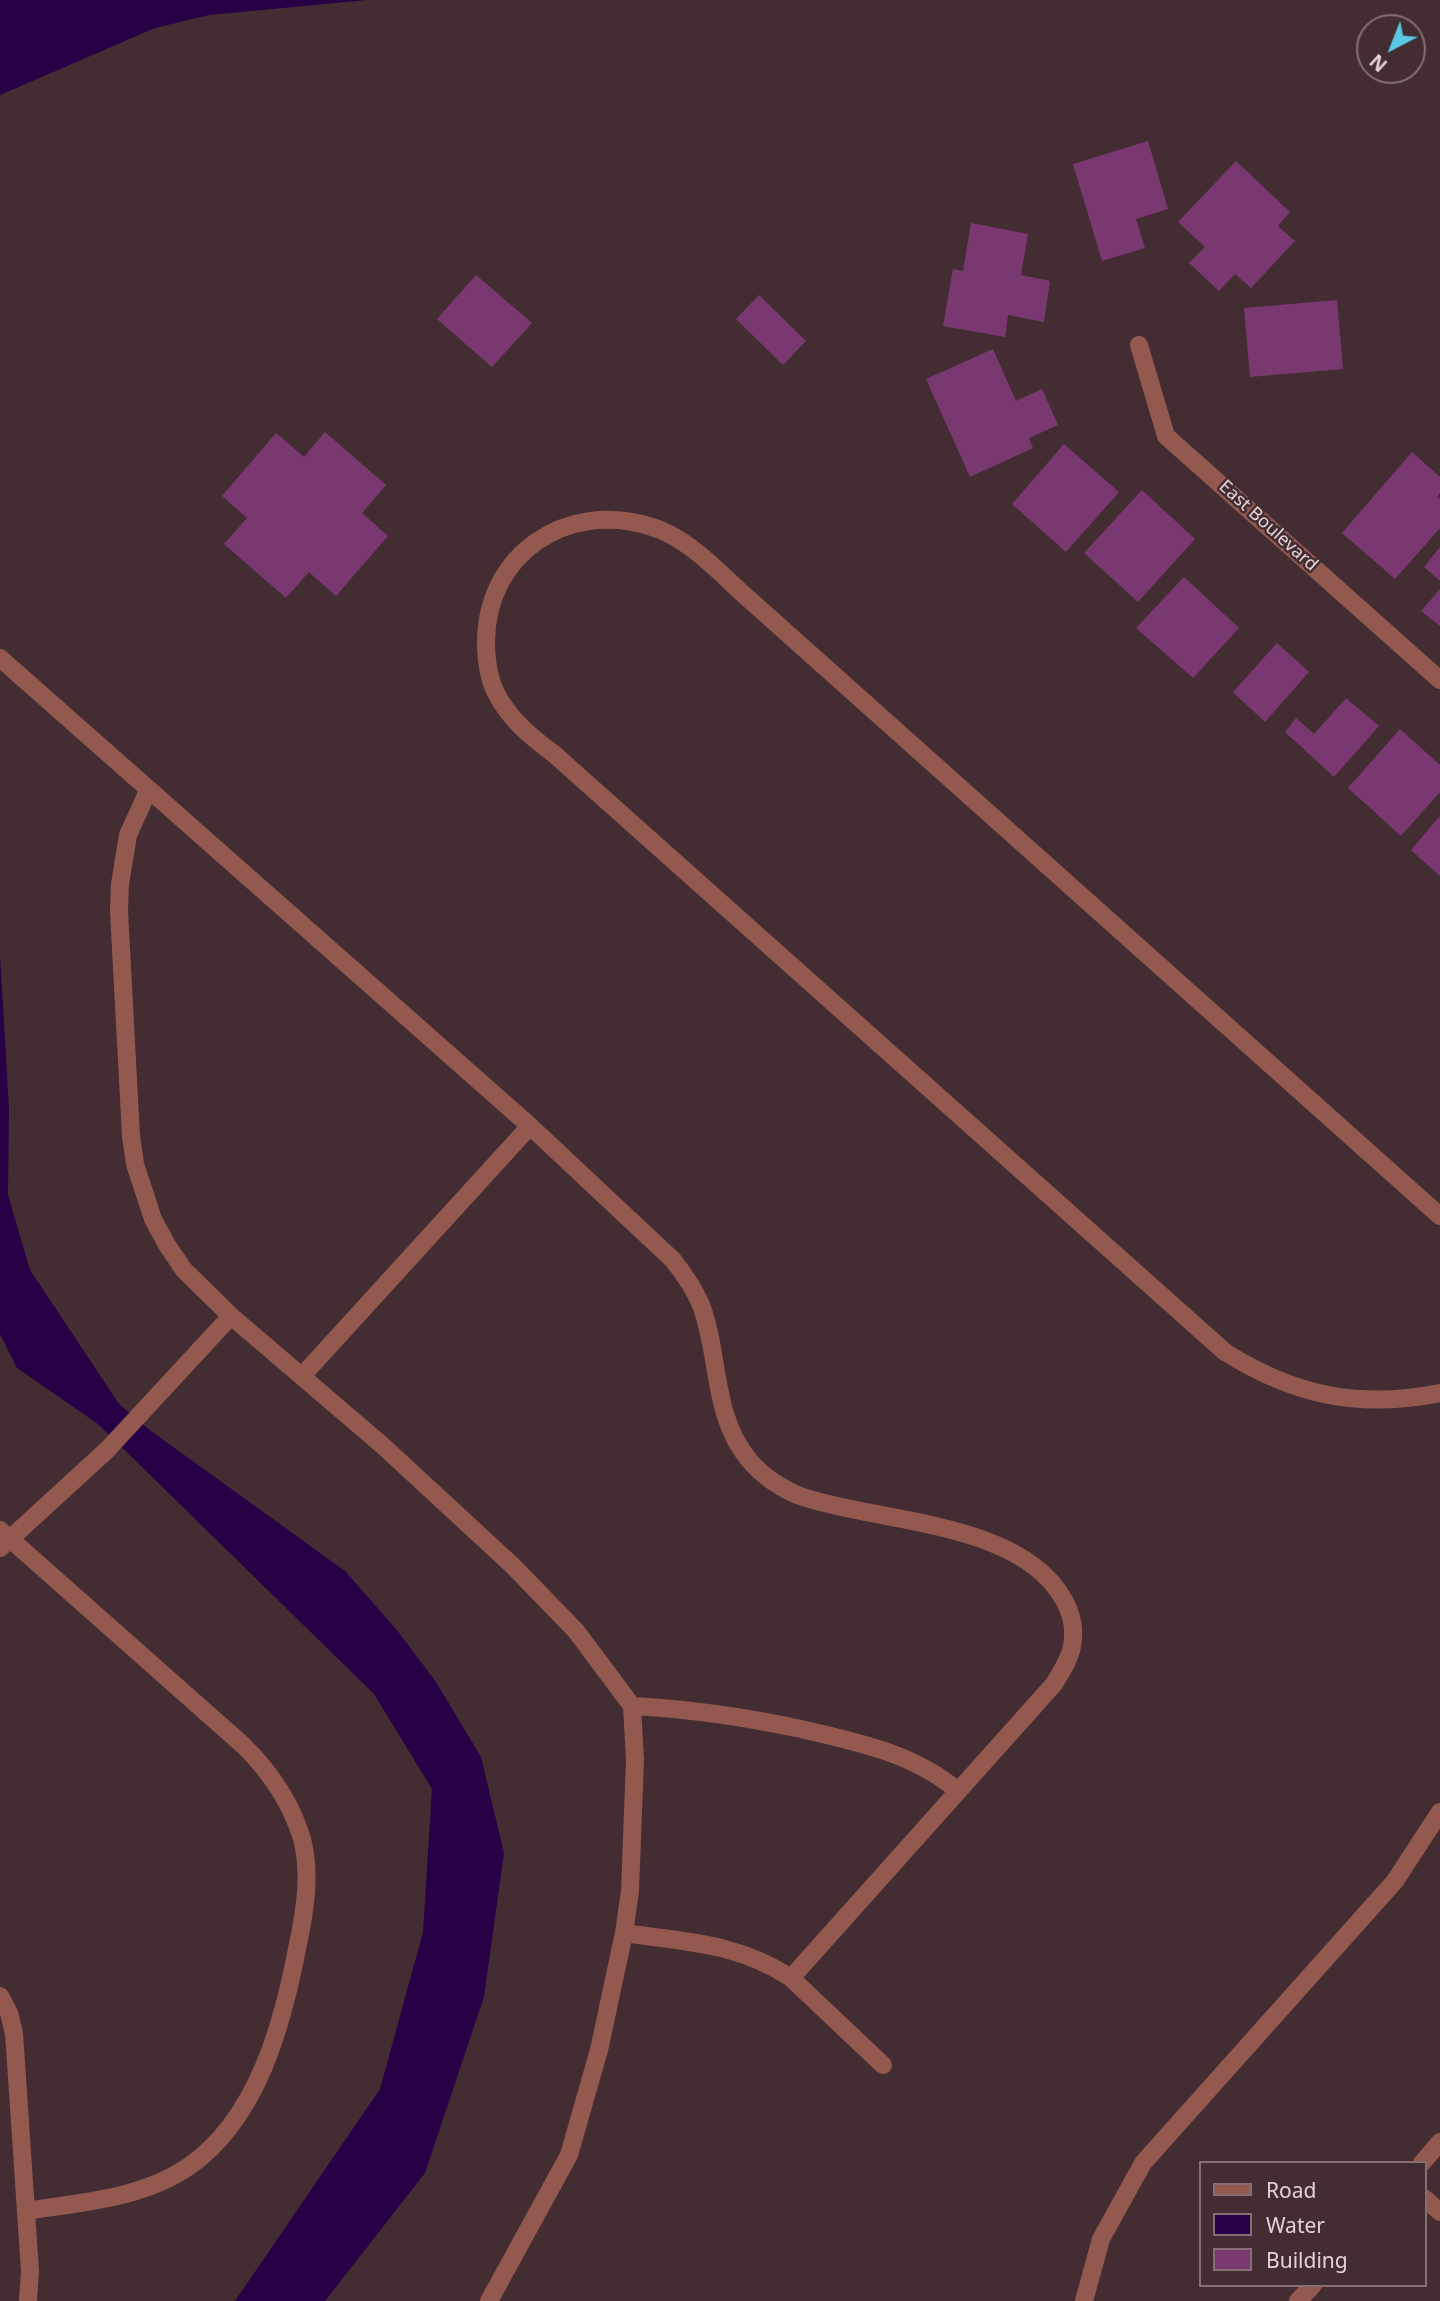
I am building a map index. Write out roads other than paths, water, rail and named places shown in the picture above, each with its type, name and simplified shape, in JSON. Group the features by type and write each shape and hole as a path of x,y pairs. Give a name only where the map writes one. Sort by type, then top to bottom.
{"street":[{"name":"East Boulevard","path":"1139,345 1166,436 1440,680"},
{"path":"1440,1216 733,585 674,537 650,526 616,519 582,521 549,533 534,542 515,560 496,589 486,623 486,658 495,691 514,721 526,733 554,754 1225,1352 1255,1371 1286,1385 1346,1400 1410,1399 1440,1393"},
{"path":"0,658 530,1126 673,1260 689,1281 701,1304 727,1419 737,1442 749,1460 764,1475 799,1495 943,1528 999,1547 1042,1573 1058,1589 1074,1626 1072,1647 1065,1667 1054,1684 791,1979"},
{"path":"148,791 128,835 119,911 131,1136 135,1164 153,1219 167,1245 198,1285 402,1463 513,1566 576,1630 632,1706 635,1760 633,1852 624,1933 596,2063 569,2155 489,2301"},
{"path":"302,1376 530,1126"},
{"path":"26,2211 143,2190 190,2166 227,2129 254,2085 282,2017 300,1936 306,1868 303,1841 281,1789 266,1768 234,1737 3,1539 107,1450 231,1316"},
{"path":"632,1706 736,1716 865,1743 916,1763 940,1776 958,1791"},
{"path":"1084,2301 1101,2239 1143,2163 1395,1881 1440,1812"},
{"path":"624,1933 731,1949 763,1962 791,1979 884,2065"},
{"path":"0,1996 14,2033 30,2271 28,2301"},
{"path":"1424,2161 1440,2142"},
{"path":"1426,2200 1440,2212"},
{"path":"1298,2301 1310,2287"}],"water":[{"path":"0,0 367,0 209,15 155,28 0,95"},
{"path":"0,955 9,1109 8,1195 30,1270 119,1404 151,1431 345,1571 396,1629 436,1682 481,1757 504,1853 484,1997 425,2173 325,2301 235,2301 380,2089 423,1932 432,1789 374,1694 98,1424 17,1368 0,1334"}]}
